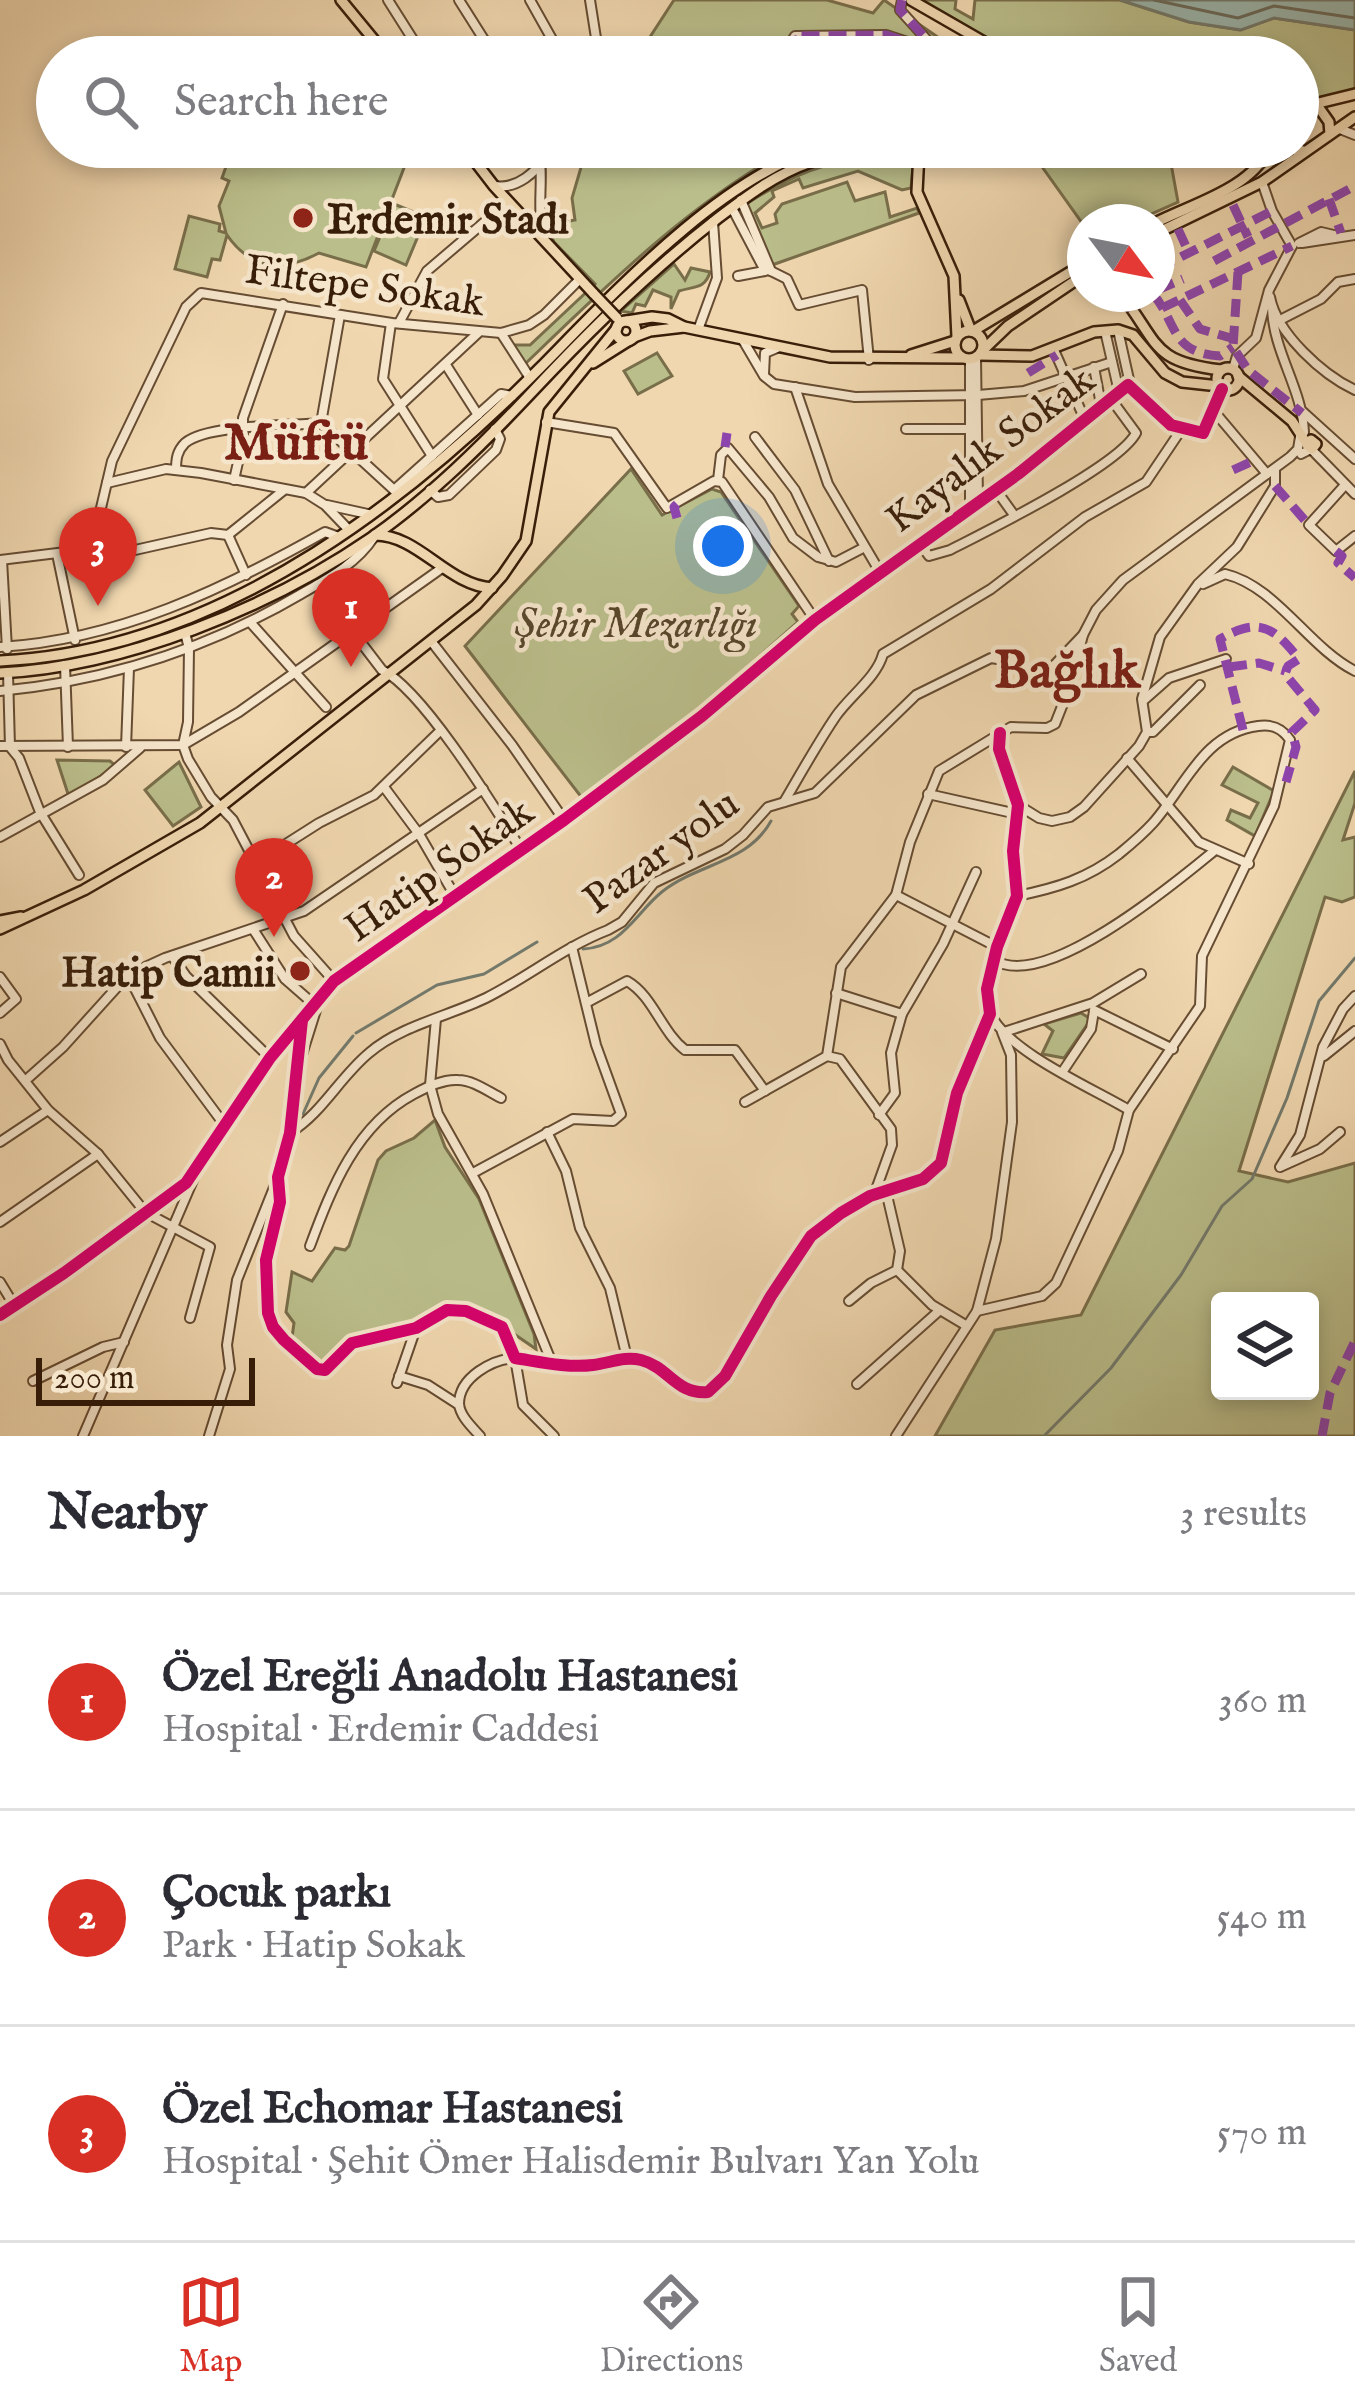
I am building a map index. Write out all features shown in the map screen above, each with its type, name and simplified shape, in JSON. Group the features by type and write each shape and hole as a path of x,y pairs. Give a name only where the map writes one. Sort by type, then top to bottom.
{"main road":[{"path":"341,0 371,36"},
{"path":"911,0 975,36"},
{"path":"1319,104 1355,94"},
{"path":"1319,107 1335,132"},
{"path":"1319,142 1355,117"},
{"path":"480,168 620,322 634,326 631,339"},
{"path":"4,661 76,651 162,628 236,597 308,558 446,459 606,299 770,168"},
{"path":"4,673 121,653 185,632 268,595 360,545 430,490 495,429 622,297 742,200 801,168"},
{"path":"918,168 917,192 950,264 956,295 956,352 974,356"},
{"path":"1175,213 1257,168"},
{"path":"1175,224 1282,168"},
{"path":"883,360 929,352 1067,274"},
{"path":"974,356 1067,286"},
{"path":"956,295 972,331 982,340 974,356"},
{"path":"1134,312 1160,350 1182,364 1256,390 1292,421 1307,446"},
{"path":"620,322 668,319 684,327 777,348 869,360 1032,356 1083,336 1118,330 1138,340 1165,373 1183,382 1226,380"},
{"path":"620,322 619,338 631,339"},
{"path":"0,925 26,917 136,862 222,806 476,605 526,541 552,408 620,322"},
{"path":"589,366 650,331 684,327"},
{"path":"363,517 379,532 393,535 467,584 492,588"},
{"path":"347,528 360,545"},
{"path":"467,584 476,605"}],"street":[{"path":"388,0 411,36"},
{"path":"459,0 482,36"},
{"path":"530,0 550,36"},
{"path":"590,0 596,36"},
{"path":"902,0 900,10 924,36"},
{"path":"795,36 889,36"},
{"path":"1335,132 1355,135"},
{"path":"494,186 512,187 536,168"},
{"path":"542,168 538,206 545,244"},
{"path":"1262,182 1297,244"},
{"path":"742,200 772,272"},
{"path":"432,456 382,379 395,323 427,271 508,202"},
{"path":"732,208 763,267 788,279 801,306 862,290 869,360"},
{"path":"698,330 717,278 713,222"},
{"path":"783,803 835,718 880,667 884,654 991,590 1085,517 1146,482 1180,430 1203,433 1238,355 1260,329 1269,290 1297,244 1355,235"},
{"path":"738,276 772,272"},
{"name":"Filtepe Sokak","path":"105,484 117,448 196,296 211,292 395,323 501,333 544,315 580,279"},
{"path":"1280,320 1321,299 1338,282 1355,279"},
{"path":"1269,290 1276,346 1302,411 1307,446 1355,494"},
{"path":"234,480 242,430 284,304"},
{"path":"1272,307 1323,368 1355,390"},
{"path":"321,423 340,315"},
{"name":"Kayalık Sokak","path":"1118,330 1130,384 1180,430"},
{"path":"1105,331 1115,395"},
{"path":"306,493 479,332"},
{"path":"501,333 530,377"},
{"path":"744,341 764,376 774,384 855,397 1024,392 1112,362"},
{"path":"764,376 765,353 777,348"},
{"path":"1054,350 1085,420"},
{"path":"974,356 974,504"},
{"path":"446,365 478,415"},
{"path":"1094,367 1101,407"},
{"name":"Kayalık Sokak","path":"815,620 996,490 1130,384"},
{"path":"795,387 828,484 880,572"},
{"path":"385,503 501,394 512,396"},
{"name":"Kayalık Sokak","path":"919,542 926,554 934,556 1084,479 1134,438 1135,428 1115,395"},
{"path":"928,794 1052,821 1070,817 1084,807 1147,732 1142,702 1160,637 1192,592 1228,558 1275,486 1271,471 1213,410"},
{"path":"1302,411 1355,459"},
{"path":"546,422 614,434 667,508 718,480"},
{"path":"176,470 177,455 190,440 209,433 321,423 394,490"},
{"path":"827,1056 841,967 896,895 939,771 1011,728 1055,724 1083,635 1096,610 1123,580 1307,446 1317,427"},
{"path":"906,429 974,429"},
{"path":"755,437 795,490 830,561"},
{"path":"815,620 718,480 721,455 728,448 769,496 793,538 830,561 843,561 863,548"},
{"path":"4,661 1,560 82,550 94,540 105,484 176,470 285,489 306,493 347,528"},
{"path":"1345,485 1309,525 1336,550 1355,536"},
{"path":"94,540 117,554 211,533 228,535 285,489"},
{"path":"996,490 1014,515"},
{"path":"325,505 363,517"},
{"path":"3,646 74,637 154,614 246,574 325,532 337,536"},
{"path":"5,690 129,668 189,648 250,622 317,585 364,552 379,532"},
{"path":"228,535 246,574"},
{"path":"57,554 76,651"},
{"path":"5,747 183,745 239,712 442,568"},
{"path":"1192,592 1217,576 1242,580 1303,628 1332,660 1355,671"},
{"path":"317,585 440,731 522,850"},
{"name":"Hatip Sokak","path":"83,1436 195,1174 270,1058 334,981 564,820 702,716 815,620"},
{"path":"250,622 326,706"},
{"path":"185,632 188,722 183,745 211,797 222,806 256,862 294,936 334,981"},
{"name":"Pazar yolu","path":"290,1133 314,1117 323,1099 371,1051 489,996 622,922 654,883 724,848 768,807 814,793 916,694 992,658 1010,661 1032,677 1043,677 1083,635"},
{"path":"431,641 564,820"},
{"path":"1142,702 1169,678 1226,659"},
{"path":"65,665 68,747"},
{"path":"126,747 129,668"},
{"path":"4,673 5,747"},
{"path":"1147,732 1153,732 1200,685"},
{"path":"976,1311 1042,1296 1056,1283 1118,1151 1130,1110 1200,1006 1202,956 1249,864 1283,776 1289,740 1271,725 1252,726 1228,736 1206,753 1168,804 1120,853 1089,875 1058,888 1017,896"},
{"path":"256,862 384,787 440,731"},
{"path":"459,1405 472,1378 489,1364 515,1358 590,1366 627,1358 658,1366 685,1391 708,1392 727,1373 812,1236 841,1213 874,1195 923,1179 940,1163 956,1093 990,1014 988,989 994,960 1017,896 1013,851 1017,810 999,749 1000,734"},
{"path":"5,747 19,758 40,812 79,875"},
{"path":"0,837 103,779 140,748"},
{"path":"1127,758 1199,842 1249,864"},
{"path":"384,787 456,897"},
{"path":"26,1080 128,975 304,911 483,789"},
{"path":"994,960 1004,966 1031,964 1066,953 1143,908 1214,851"},
{"path":"879,1115 895,1094 891,1046 902,1014 953,924 976,872"},
{"path":"896,895 997,947"},
{"path":"253,928 285,979 315,1004 317,1014 298,1068"},
{"path":"473,1173 573,1119 613,1121 621,1114 572,947"},
{"path":"172,956 186,976 270,1058"},
{"path":"1002,1032 1093,1007 1141,974"},
{"path":"128,975 160,1038 226,1126"},
{"path":"0,977 16,999 0,1013"},
{"path":"586,1004 627,981 637,987 659,1022 685,1050 735,1051 765,1091"},
{"path":"836,993 902,1014"},
{"path":"1340,1132 1320,1149 1280,1167 1300,1135 1333,1028 1355,996"},
{"path":"1093,1007 1173,1049"},
{"path":"1063,1071 1095,1022 1093,1007"},
{"path":"896,1436 976,1311 996,1239 1012,1122 1011,1055 990,1014"},
{"path":"436,1019 430,1085 438,1114 473,1173 553,1364"},
{"path":"209,1436 230,1369 227,1345 237,1280 278,1178 290,1133 302,1020"},
{"path":"1323,1057 1355,1031"},
{"path":"1002,1032 1037,1059 1130,1110"},
{"path":"0,1044 4,1063 98,1154 145,1212 211,1247 190,1318"},
{"path":"745,1102 827,1056 840,1059 891,1129 892,1145 874,1195"},
{"path":"310,1246 352,1150 388,1107 430,1085 458,1079 501,1098"},
{"path":"0,1142 48,1110"},
{"path":"548,1132 566,1171 580,1228 610,1288 627,1358"},
{"path":"0,1222 98,1154"},
{"name":"Hatip Sokak","path":"0,1315 64,1274 195,1174"},
{"path":"278,1178 280,1202 266,1260 273,1328 317,1369 332,1367 352,1343 416,1328 446,1310 466,1311 502,1328 515,1358 523,1405 554,1436"},
{"path":"886,1192 900,1252 897,1270"},
{"path":"849,1301 871,1282 897,1270"},
{"path":"897,1270 940,1310 967,1326"},
{"path":"0,1282 14,1305"},
{"path":"857,1384 940,1310"},
{"path":"416,1328 398,1379 428,1385 459,1405 480,1436"},
{"path":"33,1381 103,1347 124,1342"}],"green space":[{"path":"674,0 827,0 873,13 884,0 936,36 651,36"},
{"path":"919,0 956,0 955,9 973,19 975,0 1120,0 1189,22 1240,30 1274,18 1355,30 1355,90 1319,99 1319,36 982,36"},
{"name":"Erdemir Stadı","path":"226,168 404,168 366,267 319,253 293,263 269,264 247,255 227,235 220,260 212,259 207,277 175,269 189,216 220,224 219,231 226,233 219,206 229,181 222,178"},
{"path":"581,168 758,168 685,219 525,364 510,345 530,345 595,284 554,242 546,225 575,220 572,198"},
{"path":"913,168 911,188 902,190 858,171 803,188 799,179 772,191 774,197 755,213 762,228 777,223 775,214 782,204 847,182 855,201 885,192 890,217 917,208 919,213 772,265 746,204 809,171"},
{"path":"1043,168 1172,168 1178,202 1069,204"},
{"path":"394,204 426,217 406,265 374,251"},
{"path":"674,264 685,280 691,268 710,272 702,284 679,291 671,309 671,297 653,290 645,306 636,304 632,313 621,311"},
{"path":"657,353 672,376 638,394 624,371"},
{"name":"Şehir Mezarlığı","path":"631,469 662,515 712,489 721,492 799,606 792,614 798,622 699,709 582,798 465,646"},
{"path":"57,760 110,761 116,766 69,797"},
{"path":"179,762 201,807 173,826 145,790"},
{"path":"1233,767 1274,791 1255,836 1227,820 1231,810 1250,818 1258,803 1222,785"},
{"path":"1355,771 1355,803 1343,840 1355,837 1355,897 1342,902 1325,897 1239,1171 1288,1182 1355,1163 1355,1436 935,1436 995,1330 1081,1315"},
{"path":"1081,1013 1091,1019 1064,1058 1042,1054 1053,1031 1044,1024"},
{"path":"435,1120 445,1147 479,1199 536,1349 492,1319 467,1309 353,1337 322,1368 291,1345 294,1323 286,1312 292,1272 312,1281 335,1248 349,1246 378,1160"}],"water":[{"path":"1120,0 1355,0 1355,30 1274,18 1241,30 1189,22"}],"waterway":[{"path":"583,949 609,942 663,891 749,846 771,821"},
{"path":"356,1033 437,985 484,974 537,942"},
{"path":"1044,1436 1111,1368 1181,1275 1222,1206 1252,1179 1287,1098 1319,1001 1355,958"},
{"path":"303,1114 319,1078 353,1036"}],"marked path":[{"path":"902,0 900,10 924,36"},
{"path":"795,36 889,36"},
{"path":"1214,261 1355,186"},
{"path":"1329,199 1341,233"},
{"path":"1233,205 1248,237"},
{"path":"1175,260 1272,211"},
{"path":"1178,229 1189,253"},
{"path":"1175,302 1292,246"},
{"path":"1238,272 1233,347 1248,370 1302,413"},
{"path":"1175,282 1183,279"},
{"path":"1180,300 1200,329 1231,338"},
{"path":"1165,312 1192,349 1220,356 1233,347"},
{"path":"1028,373 1057,355"},
{"path":"725,447 727,433"},
{"path":"1233,470 1255,460"},
{"path":"1275,486 1309,525"},
{"path":"677,504 677,518"},
{"path":"1336,551 1342,556 1338,563 1355,578"},
{"path":"1243,730 1220,639 1245,628 1264,628 1299,659 1285,674 1315,710 1292,732 1296,747 1286,782"},
{"path":"1229,667 1259,663 1285,671"},
{"path":"1322,1436 1330,1393 1355,1341"}],"cycle path":[{"path":"0,1315 186,1183 270,1058 334,981 564,820 702,716 815,620 1018,474 1128,385 1171,425 1203,433 1222,389"},
{"path":"302,1020 290,1133 278,1177 280,1202 266,1260 268,1313 284,1340 317,1369 325,1370 352,1343 416,1328 447,1310 466,1311 502,1327 515,1358 574,1366 641,1360 688,1389 708,1392 725,1376 811,1236 870,1196 923,1179 941,1163 957,1093 990,1014 987,989 1017,896 1013,851 1018,805 999,749 1000,733"}],"place":[{"name":"Erdemir Stadı","path":"303,218"},
{"name":"Özel Echomar Hastanesi","path":"98,606"},
{"name":"Özel Ereğli Anadolu Hastanesi","path":"351,667"},
{"name":"Çocuk parkı","path":"274,937"},
{"name":"Hatip Camii","path":"300,971"}],"district":[{"name":"Müftü","path":"296,440"},
{"name":"Bağlık","path":"1067,668"}]}
